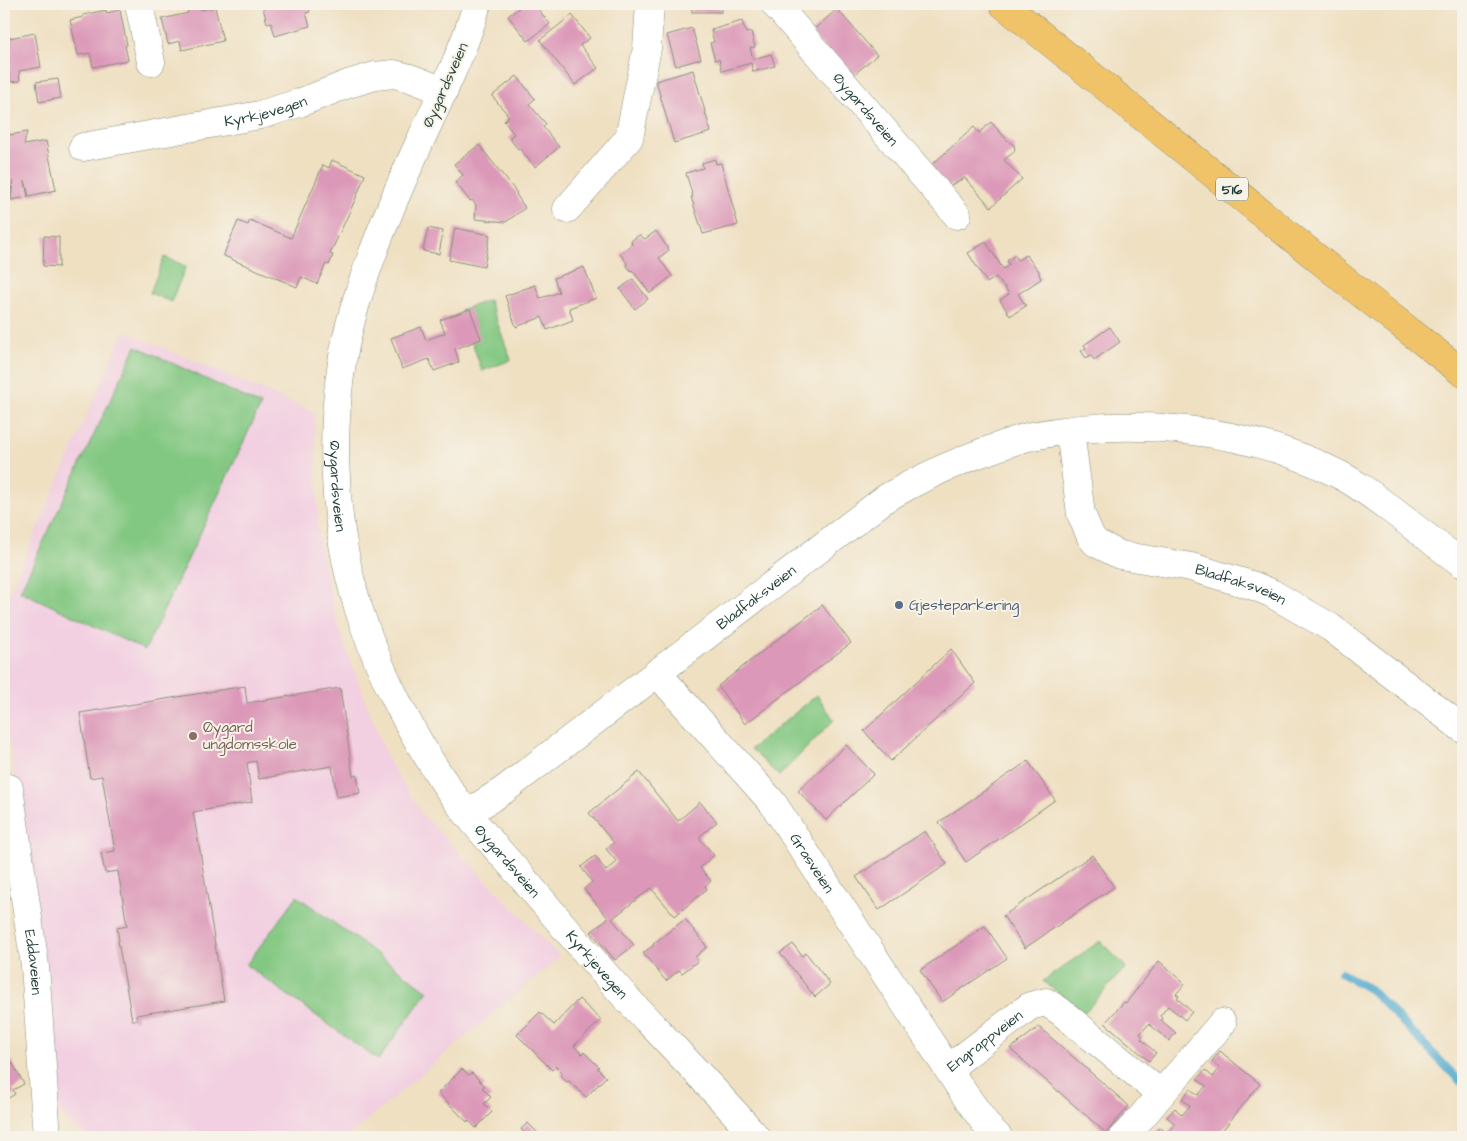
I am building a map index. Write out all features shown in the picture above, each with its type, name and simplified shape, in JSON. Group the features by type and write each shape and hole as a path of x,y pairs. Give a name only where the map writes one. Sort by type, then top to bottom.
{"main road":[{"name":"516","path":"1003,4 1348,283 1463,373"}],"street":[{"path":"139,4 151,62"},
{"name":"Øygardsveien","path":"476,4 471,23 444,90 392,205 353,312 340,382 337,414 336,472 338,506 348,571 362,622 384,674 410,726 446,785 563,927"},
{"path":"567,209 629,138 647,48 650,4"},
{"name":"Øygardsveien","path":"775,4 957,215"},
{"name":"Kyrkjevegen","path":"83,147 260,114 299,103 348,84 375,76 394,74 444,90"},
{"name":"Bladfaksveien","path":"468,813 504,790 747,602 886,498 926,475 978,453 1030,436 1098,428 1162,427 1225,436 1290,452 1336,472 1361,487 1463,564"},
{"name":"Bladfaksveien","path":"1070,431 1081,514 1091,537 1096,543 1120,555 1191,567 1271,593 1330,628 1463,729"},
{"name":"Grasveien","path":"657,673 772,802 948,1068"},
{"name":"Eddaveien","path":"9,788 35,966 47,1137"},
{"name":"Kyrkjevegen","path":"563,927 630,1002 716,1090 756,1137"},
{"name":"Engrappveien","path":"998,1137 988,1127 948,1068 1030,1006 1046,1002 1060,1011 1160,1094"},
{"path":"1123,1137 1138,1123 1160,1094 1222,1023"}],"shaded area":[{"name":"Øygard ungdomsskole","path":"124,331 314,412 319,543 340,633 388,760 423,815 560,957 347,1137 89,1137 71,1125 55,1106 26,847 4,713 4,604"}],"green space":[{"path":"164,257 186,266 171,302 150,293"},
{"path":"489,300 511,360 482,371 461,310"},
{"path":"136,346 261,405 145,650 20,591"},
{"path":"817,695 834,720 779,776 751,749"},
{"path":"297,896 428,991 378,1060 246,965"},
{"path":"1100,941 1126,967 1084,1013 1043,981"}],"building":[{"path":"262,4 318,4 319,7 309,9 310,12 306,13 310,26 275,36 271,22 267,23"},
{"path":"524,4 534,4 550,24 528,41 508,16"},
{"path":"692,4 721,4 721,12 692,12"},
{"path":"200,6 201,10 215,7 223,41 182,50 180,41 168,44 162,19 188,13 187,9"},
{"path":"837,9 877,55 850,78 811,32"},
{"path":"106,10 106,13 120,10 128,60 93,67 90,53 78,55 70,20"},
{"path":"572,15 590,38 580,45 598,68 575,85 540,40"},
{"path":"742,21 746,33 751,32 755,47 750,48 753,59 771,54 775,66 753,72 751,63 722,71 719,59 715,60 710,43 714,42 711,30"},
{"path":"692,28 701,59 676,66 667,35"},
{"path":"35,33 41,67 19,71 20,81 11,82 9,73 4,74 4,39"},
{"path":"693,70 711,132 674,143 656,81"},
{"path":"517,76 535,99 529,104 546,124 543,127 559,147 535,167 509,138 514,134 504,121 509,116 492,96"},
{"path":"58,79 61,98 39,102 36,82"},
{"path":"991,122 1014,145 1015,151 1004,160 1022,179 991,207 965,178 943,189 926,170 974,127 979,133"},
{"path":"27,132 24,145 46,141 56,190 29,196 25,181 28,197 11,200 13,181 10,194 4,194 4,136"},
{"path":"479,145 517,193 525,208 506,222 475,219 476,205 472,200 470,201 455,182 463,175 454,164"},
{"path":"715,159 716,164 721,163 738,225 703,234 691,197 693,197 686,173 703,168 702,163"},
{"path":"332,160 365,175 330,254 333,255 329,265 326,264 317,284 301,277 297,287 224,256 238,221 248,225 250,220 291,238 323,165 329,168"},
{"path":"428,228 443,231 439,254 423,251"},
{"path":"455,228 490,235 484,267 449,260"},
{"path":"656,231 669,250 659,258 672,276 650,293 626,265 627,263 620,254 639,235 645,239"},
{"path":"44,236 59,237 59,267 43,266"},
{"path":"986,242 1003,269 1009,265 1007,261 1015,255 1018,260 1026,255 1039,271 1041,279 1018,294 1026,306 1010,316 1000,300 1009,294 1004,286 996,277 987,283 968,253"},
{"path":"584,267 596,298 569,308 573,320 547,330 542,317 516,327 505,296 535,285 540,298 551,295 559,292 554,278"},
{"path":"633,279 648,299 635,309 620,289"},
{"path":"470,309 481,339 455,349 459,362 434,371 429,359 402,369 391,338 421,327 426,340 445,333 440,320"},
{"path":"1110,327 1120,342 1094,360 1091,355 1086,358 1081,351 1086,348 1084,345"},
{"path":"822,605 851,643 745,724 718,686"},
{"path":"951,649 975,683 891,761 864,731"},
{"name":"Øygard ungdomsskole","path":"245,686 247,703 340,688 353,776 357,775 360,793 337,797 332,766 259,779 256,761 247,763 252,802 193,812 224,1001 136,1015 137,1020 132,1020 118,941 117,928 127,926 118,871 105,873 101,853 115,851 102,776 90,778 80,713"},
{"path":"846,745 874,774 826,820 798,791"},
{"path":"1028,761 1055,800 966,862 939,822"},
{"path":"639,772 678,821 700,802 717,822 700,836 700,839 714,855 700,868 711,881 705,886 707,889 675,916 651,888 612,919 634,945 615,960 591,932 608,918 584,889 592,882 581,867 595,856 606,871 617,862 606,849 614,843 589,813"},
{"path":"925,831 947,864 879,910 856,877"},
{"path":"1092,855 1114,887 1025,948 1003,916"},
{"path":"685,919 707,947 695,957 698,961 682,973 679,970 666,981 643,953"},
{"path":"985,926 1007,958 942,1002 920,970"},
{"path":"793,944 802,956 806,953 830,984 815,997 780,953"},
{"path":"1159,961 1185,984 1176,994 1179,996 1177,998 1192,1012 1185,1020 1168,1006 1160,1016 1161,1020 1176,1033 1169,1041 1149,1024 1140,1034 1143,1036 1141,1039 1156,1053 1149,1061 1105,1023 1124,1002 1126,1003"},
{"path":"579,999 601,1020 574,1046 582,1054 584,1052 606,1077 586,1097 561,1076 561,1071 556,1066 552,1070 517,1035 540,1012 554,1025"},
{"path":"1039,1027 1129,1106 1106,1133 1010,1049"},
{"path":"1220,1051 1260,1084 1217,1137 1152,1137 1160,1127 1167,1133 1175,1124 1167,1117 1175,1108 1182,1115 1190,1106 1182,1099 1190,1089 1198,1095 1206,1086 1197,1079 1205,1070 1213,1077 1220,1068 1212,1061"},
{"path":"11,1060 24,1084 13,1090 15,1094 4,1101 4,1064"},
{"path":"462,1069 469,1075 472,1073 485,1086 482,1088 491,1097 484,1104 492,1112 476,1128 468,1120 467,1122 438,1093"},
{"path":"528,1123 542,1137 528,1137 521,1129"}],"waterway":[{"path":"1341,973 1371,990 1463,1082"}],"place":[{"name":"Gjesteparkering","path":"899,605"},
{"name":"Øygard ungdomsskole","path":"193,736"}]}
